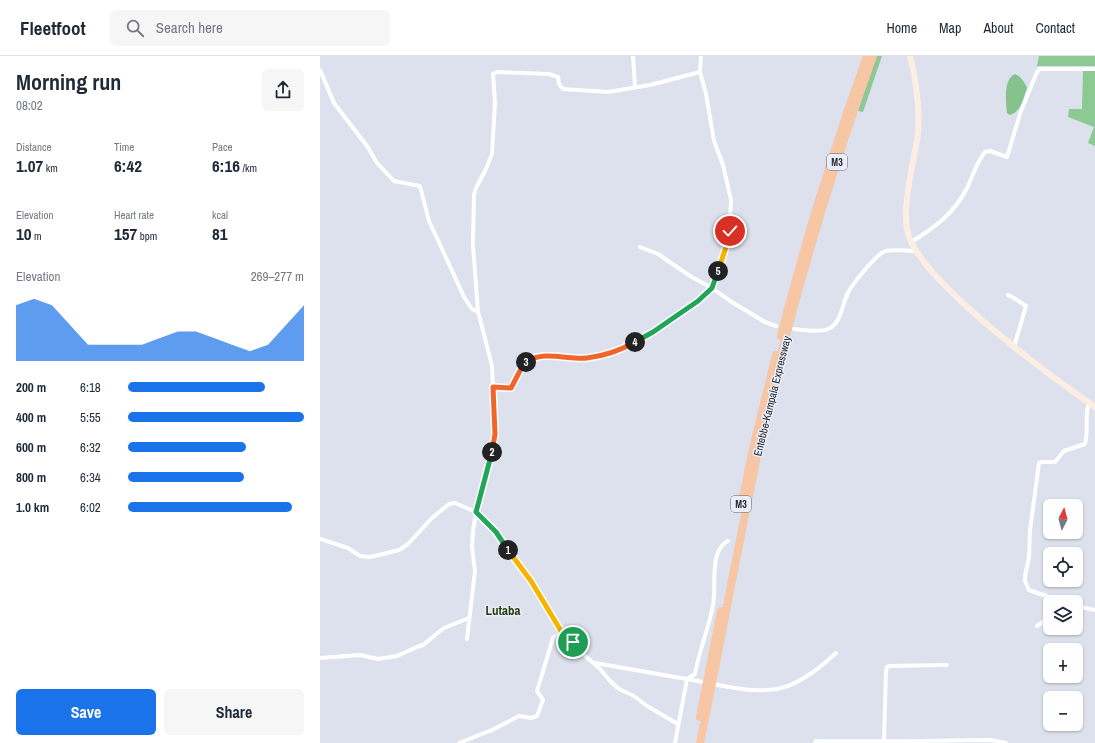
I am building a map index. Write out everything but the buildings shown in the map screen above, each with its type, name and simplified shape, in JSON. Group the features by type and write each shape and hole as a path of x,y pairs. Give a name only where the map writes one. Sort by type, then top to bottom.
{"highway":[{"name":"Entebbe-Kampala Expressway","path":"695,743 741,504 765,395 809,234 838,138 867,56"},
{"name":"Entebbe-Kampala Expressway","path":"700,743 746,510 784,345 835,170 873,56"}],"main road":[{"path":"910,56 916,94 918,131 906,211 907,232 911,242 930,271 990,327 1014,347 1095,407"}],"street":[{"path":"633,56 636,87"},
{"path":"493,387 511,388 522,367 530,359 549,356 586,358 616,351 653,332 693,306 712,288 729,238 731,200 723,165 715,145 706,94 700,72 701,56"},
{"path":"911,242 930,230 953,211 968,187 979,160 984,152 990,151 1007,157 1021,111 1037,72 1040,69 1095,69"},
{"path":"320,70 334,103 367,146 377,162 394,181 420,186 430,221 466,301 472,309 478,312"},
{"path":"467,639 475,571 472,547 476,512 495,434 492,366 478,312 473,245 474,195 492,154 495,103 493,74 497,72 508,72 553,74 558,76 559,84 563,89 608,92 700,72"},
{"path":"640,247 658,254 730,301 765,322 776,326"},
{"path":"794,330 829,329 839,318 851,286 875,259 886,251 916,251"},
{"path":"1008,295 1026,306 1014,347"},
{"path":"1043,595 1029,590 1025,581 1039,464 1042,462 1055,462 1064,451 1085,444 1087,420 1086,410 1089,403"},
{"path":"320,540 348,548 360,556 379,556 399,550 412,540 432,518 448,504 455,503 476,512 496,532 531,581 561,631 583,654 595,663 619,689 634,696 647,706 678,724"},
{"path":"675,743 687,679 696,674 697,664 710,621 714,602 714,574 716,557 720,548 728,541"},
{"path":"1083,607 1095,610"},
{"path":"320,658 360,655 378,659 397,656 417,646 423,645 444,628 469,618"},
{"path":"1037,626 1043,622"},
{"path":"459,743 492,730 519,716 531,718 537,716 543,700 537,691 553,638 561,631"},
{"path":"595,663 727,686 765,690 777,689 800,680 836,653"},
{"path":"884,741 887,667 946,665"},
{"path":"814,743 816,741 939,742 991,740 1006,743"}],"green space":[{"path":"876,56 882,56 863,112 858,111"},
{"path":"1039,56 1095,56 1095,66 1037,66"},
{"path":"1095,70 1095,146 1088,143 1094,127 1068,117 1069,109 1082,109 1083,71"},
{"path":"1015,74 1019,76 1027,88 1020,107 1010,115 1007,113 1006,91 1011,77"}],"district":[{"name":"Lutaba","path":"503,610"}],"route":[{"path":"573,642 561,631 531,581 496,532 476,512 494,443 493,387 511,388 522,367 530,359 549,356 586,358 616,351 653,332 693,306 712,288 730,231"}]}
